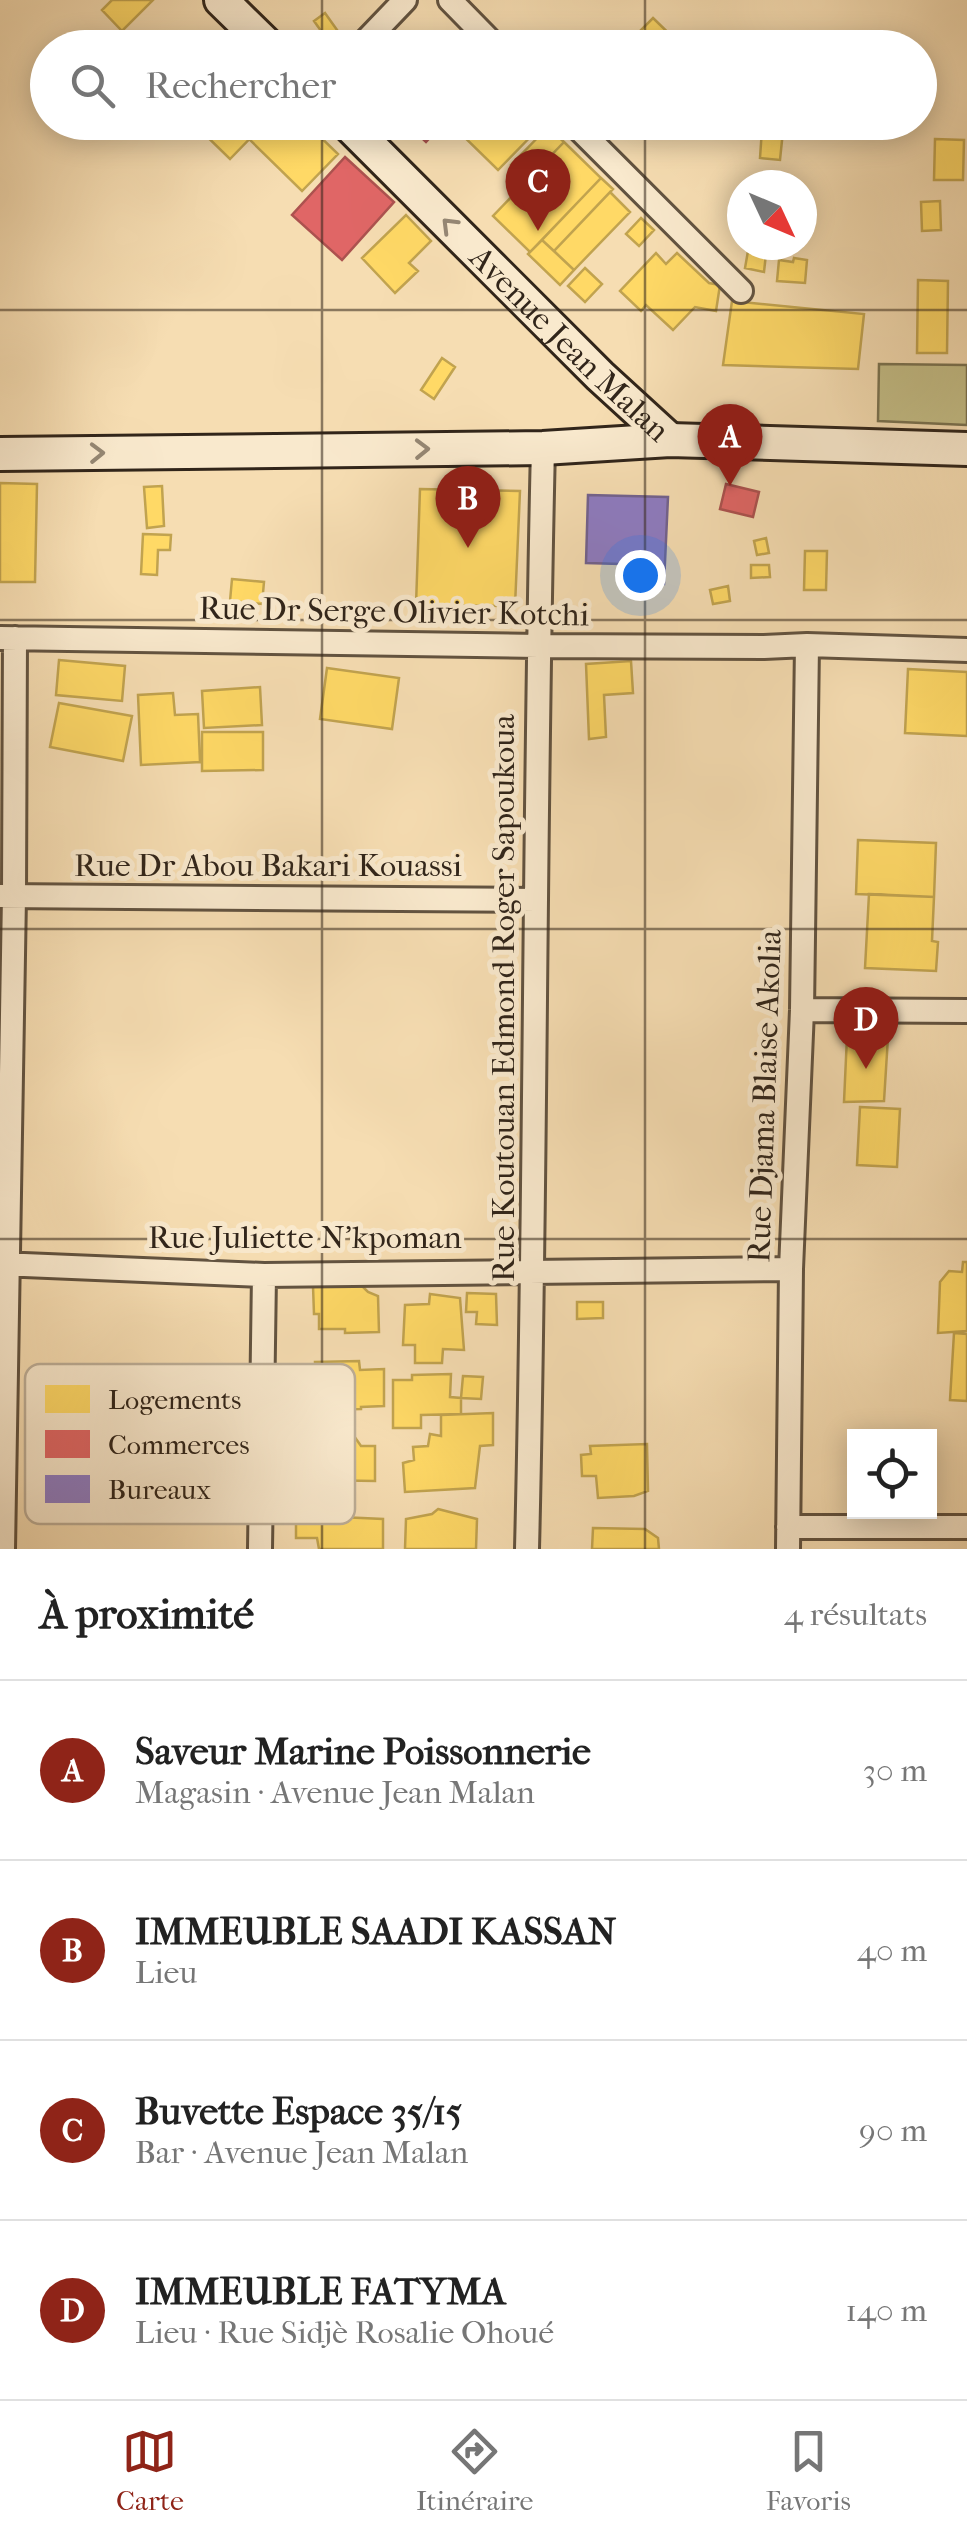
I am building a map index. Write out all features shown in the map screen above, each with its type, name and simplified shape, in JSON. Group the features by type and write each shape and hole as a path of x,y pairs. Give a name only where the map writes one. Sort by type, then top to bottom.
{"main road":[{"path":"221,0 252,30"},
{"name":"Avenue Jean Malan","path":"364,140 600,376 670,440 967,449"},
{"path":"0,454 543,448 670,440"}],"street":[{"path":"376,30 405,0"},
{"path":"450,0 480,30"},
{"path":"590,140 741,291"},
{"name":"Rue Koutouan Edmond Roger Sapoukoua","path":"527,1549 543,448"},
{"path":"3,1549 7,638"},
{"name":"Rue Dr Serge Olivier Kotchi","path":"7,638 967,650"},
{"name":"Rue Djama Blaise Akolia","path":"788,1538 807,646"},
{"name":"Rue Dr Abou Bakari Kouassi","path":"7,896 536,900"},
{"path":"802,1010 967,1011"},
{"name":"Rue Juliette N'kpoman","path":"3,1264 264,1274 791,1269"},
{"path":"263,1364 264,1274"},
{"path":"260,1524 260,1549"},
{"path":"788,1538 967,1527"}],"shaded area":[{"path":"879,364 967,365 967,425 878,421"}],"building: Logements":[{"path":"112,0 153,0 123,30 102,10"},
{"path":"325,13 337,30 320,30 314,21"},
{"path":"653,18 665,30 641,30"},
{"path":"210,140 248,140 230,159"},
{"path":"250,140 324,140 338,154 302,191"},
{"path":"467,140 527,140 498,170"},
{"path":"535,140 564,142 526,181 511,165"},
{"path":"761,140 782,140 780,160 760,158"},
{"path":"935,140 964,140 963,180 934,180"},
{"path":"564,142 601,178 530,252 493,216"},
{"path":"601,178 613,189 554,251 542,240"},
{"path":"610,192 630,212 574,270 554,251"},
{"path":"940,201 941,230 922,231 921,202"},
{"path":"406,215 431,241 409,263 418,271 395,293 362,258"},
{"path":"641,218 654,230 639,246 626,234"},
{"path":"542,240 574,270 560,285 528,254"},
{"path":"656,253 666,264 677,253 709,283 720,285 716,311 695,307 673,330 646,305 641,311 620,291"},
{"path":"746,260 765,260 764,272 745,268"},
{"path":"779,260 807,260 805,283 777,281"},
{"path":"585,268 602,284 585,302 568,286"},
{"path":"918,280 948,281 947,353 917,353"},
{"path":"732,301 864,314 858,369 723,365"},
{"path":"442,358 455,367 434,399 421,390"},
{"path":"0,483 37,484 35,582 0,582"},
{"path":"162,486 164,526 147,528 144,487"},
{"path":"420,489 520,491 515,606 416,605"},
{"path":"143,534 171,535 170,550 158,550 157,575 141,574"},
{"path":"766,538 769,553 757,555 754,541"},
{"path":"805,551 827,551 826,590 804,590"},
{"path":"751,565 769,565 770,577 751,578"},
{"path":"232,579 264,582 262,604 230,601"},
{"path":"728,586 730,601 713,604 710,590"},
{"path":"59,660 125,666 122,701 56,695"},
{"path":"631,661 633,693 604,695 606,737 589,739 586,664"},
{"path":"327,668 399,678 392,729 320,719"},
{"path":"908,669 967,672 967,736 905,733"},
{"path":"260,687 262,725 204,728 202,691"},
{"path":"173,693 175,715 198,714 200,762 141,765 138,695"},
{"path":"59,703 132,716 123,761 50,747"},
{"path":"202,732 263,732 263,770 202,771"},
{"path":"858,840 936,843 934,897 856,894"},
{"path":"869,894 934,897 932,941 938,942 936,971 865,968"},
{"path":"847,1036 888,1037 884,1101 844,1102"},
{"path":"860,1107 900,1109 897,1167 857,1165"},
{"path":"963,1262 967,1262 967,1331 938,1333 940,1282 949,1271 962,1272"},
{"path":"361,1285 378,1296 379,1332 319,1329 313,1286"},
{"path":"467,1293 496,1294 497,1325 476,1324 477,1312 466,1312"},
{"path":"430,1294 460,1298 464,1350 443,1349 442,1363 415,1363 415,1345 403,1345 405,1305 429,1304"},
{"path":"577,1302 603,1302 603,1318 577,1319"},
{"path":"954,1333 967,1334 967,1401 950,1400"},
{"path":"359,1361 360,1370 384,1369 384,1406 355,1409 355,1364 315,1362"},
{"path":"451,1374 450,1397 461,1398 461,1414 421,1415 421,1428 393,1428 393,1380 412,1380 412,1375"},
{"path":"463,1376 483,1377 481,1399 461,1398"},
{"path":"493,1413 493,1445 480,1446 475,1488 405,1492 403,1463 414,1460 413,1447 428,1446 430,1434 441,1436 441,1415"},
{"path":"355,1437 361,1446 375,1446 375,1481 355,1481"},
{"path":"647,1444 648,1491 634,1496 598,1498 596,1476 582,1476 581,1455 591,1454 590,1446"},
{"path":"438,1509 477,1519 476,1549 405,1549 406,1519"},
{"path":"355,1518 383,1519 383,1549 319,1549 317,1538 296,1538 296,1524 355,1524"},
{"path":"593,1528 645,1529 658,1538 659,1549 592,1549"}],"building: Commerces":[{"path":"345,157 394,202 342,260 292,215"},
{"path":"726,484 759,492 753,517 720,509"}],"building: Bureaux":[{"path":"588,495 668,497 664,584 620,583 621,564 586,563"}],"place":[{"name":"Buvette Espace 35/15","path":"538,231"},
{"name":"Saveur Marine Poissonnerie","path":"730,486"},
{"name":"IMMEUBLE SAADI KASSAN","path":"468,548"},
{"name":"IMMEUBLE FATYMA","path":"866,1069"}]}
